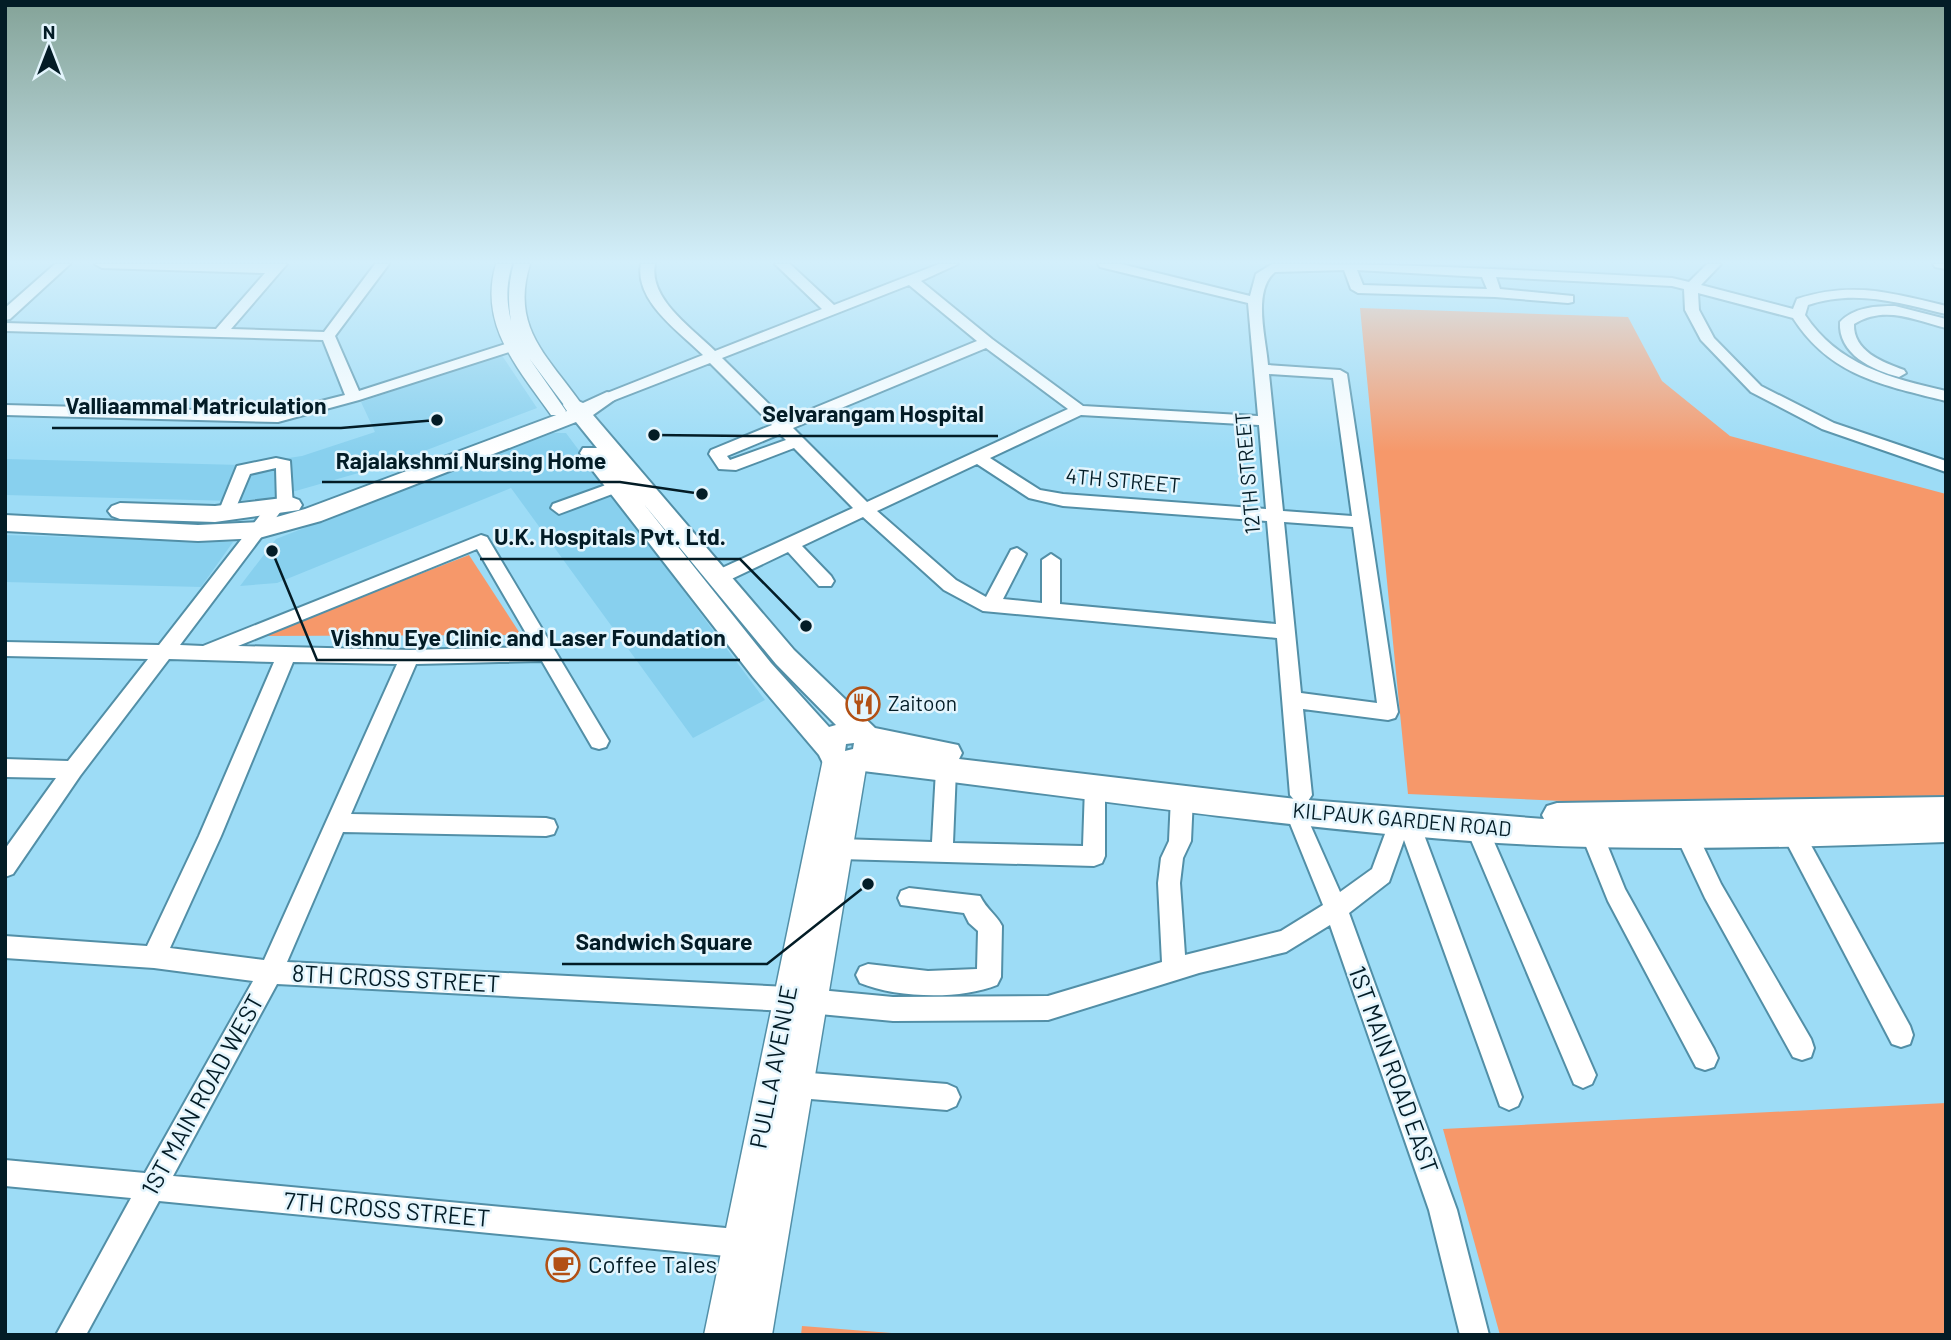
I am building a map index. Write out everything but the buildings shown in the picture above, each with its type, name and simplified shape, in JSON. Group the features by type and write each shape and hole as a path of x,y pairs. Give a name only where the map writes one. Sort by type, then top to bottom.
{"main road":[{"path":"5,507 226,513 279,508 319,499 607,398"},
{"path":"569,412 617,486 762,670 851,750"},
{"path":"5,523 198,533 259,530 313,515 569,412"},
{"path":"569,412 785,657 851,750"},
{"name":"KILPAUK GARDEN ROAD","path":"851,750 947,769 1182,797 1476,813 1946,829"},
{"name":"KILPAUK GARDEN ROAD","path":"851,750 958,755 1298,803 1404,822 1476,828 1592,834 1793,834 1819,823 1946,809"}],"street":[{"path":"5,327 328,336"},
{"path":"221,332 226,327"},
{"path":"328,336 335,327"},
{"path":"504,327 569,412"},
{"path":"519,344 520,327"},
{"path":"683,327 864,509 950,585 983,604 1286,632"},
{"path":"607,398 791,327"},
{"path":"968,327 1079,410"},
{"name":"12TH STREET","path":"1257,327 1292,700 1298,803"},
{"path":"1701,327 1708,341 1756,389 1828,426 1946,467"},
{"path":"1804,327 1824,350 1849,367 1880,379 1946,396"},
{"path":"1846,327 1845,332 1851,344 1865,357 1911,378 1946,384"},
{"path":"328,336 354,397"},
{"path":"797,441 730,466 725,465 717,454 987,342"},
{"path":"5,410 278,417 354,397 519,344"},
{"path":"1261,369 1340,374 1388,712 1292,700"},
{"path":"717,578 1079,410 1266,421"},
{"name":"4TH STREET","path":"978,457 1035,494 1063,500 1360,522"},
{"path":"5,867 73,770 259,530 279,508 284,465 276,463 243,470 226,513"},
{"path":"559,508 617,486"},
{"path":"202,653 481,541 599,741"},
{"path":"790,544 825,581"},
{"path":"992,604 1017,554"},
{"path":"1051,560 1051,610"},
{"path":"5,649 410,657 546,654"},
{"path":"154,957 210,835 286,655"},
{"name":"1ST MAIN ROAD WEST","path":"70,1335 271,972 410,657"},
{"name":"PULLA AVENUE","path":"722,1335 740,1243 840,849 851,750"},
{"name":"PULLA AVENUE","path":"755,1335 798,1085 800,1000 851,750"},
{"path":"5,768 73,770"},
{"path":"942,853 947,769"},
{"path":"840,849 1094,856 1095,787"},
{"path":"1174,970 1169,883 1172,858 1180,841 1182,797"},
{"name":"1ST MAIN ROAD EAST","path":"1298,803 1443,1210 1475,1335"},
{"path":"1404,822 1510,1097"},
{"name":"8TH CROSS STREET","path":"5,947 154,957 271,972 800,1000 893,1009 1048,1008 1174,970 1286,941 1336,909 1381,875 1404,822"},
{"path":"338,823 546,827"},
{"path":"1476,828 1583,1075"},
{"path":"1592,834 1616,894 1705,1058"},
{"path":"1686,834 1713,891 1802,1048"},
{"path":"1793,834 1901,1035"},
{"path":"893,1009 880,976 926,983 974,982 989,977 990,926 977,916 972,903 909,898"},
{"path":"974,982 979,1008"},
{"path":"798,1085 947,1097"},
{"name":"7TH CROSS STREET","path":"5,1173 769,1247"}],"shaded area":[{"path":"1362,327 1633,327 1662,381 1730,436 1946,494 1946,800 1784,811 1408,794"},
{"path":"501,354 537,408 390,464 271,498 233,501 5,495 5,459 241,465 302,456 375,432 361,402"},
{"path":"547,433 566,433 765,700 693,738 511,488 277,583 240,586 276,539"},
{"path":"5,535 233,542 201,587 5,582"},
{"path":"469,555 521,635 260,636"},
{"path":"1946,1103 1946,1335 1500,1335 1443,1129"},
{"path":"802,1326 917,1335 801,1335"}],"place":[{"name":"Valliaammal Matriculation","path":"437,420"},
{"name":"Selvarangam Hospital","path":"654,435"},
{"name":"Rajalakshmi Nursing Home","path":"702,494"},
{"name":"Vishnu Eye Clinic and Laser Foundation","path":"272,551"},
{"name":"U.K. Hospitals Pvt. Ltd.","path":"806,626"},
{"name":"Zaitoon","path":"863,704"},
{"name":"Sandwich Square","path":"868,884"},
{"name":"Coffee Tales","path":"563,1265"}]}
